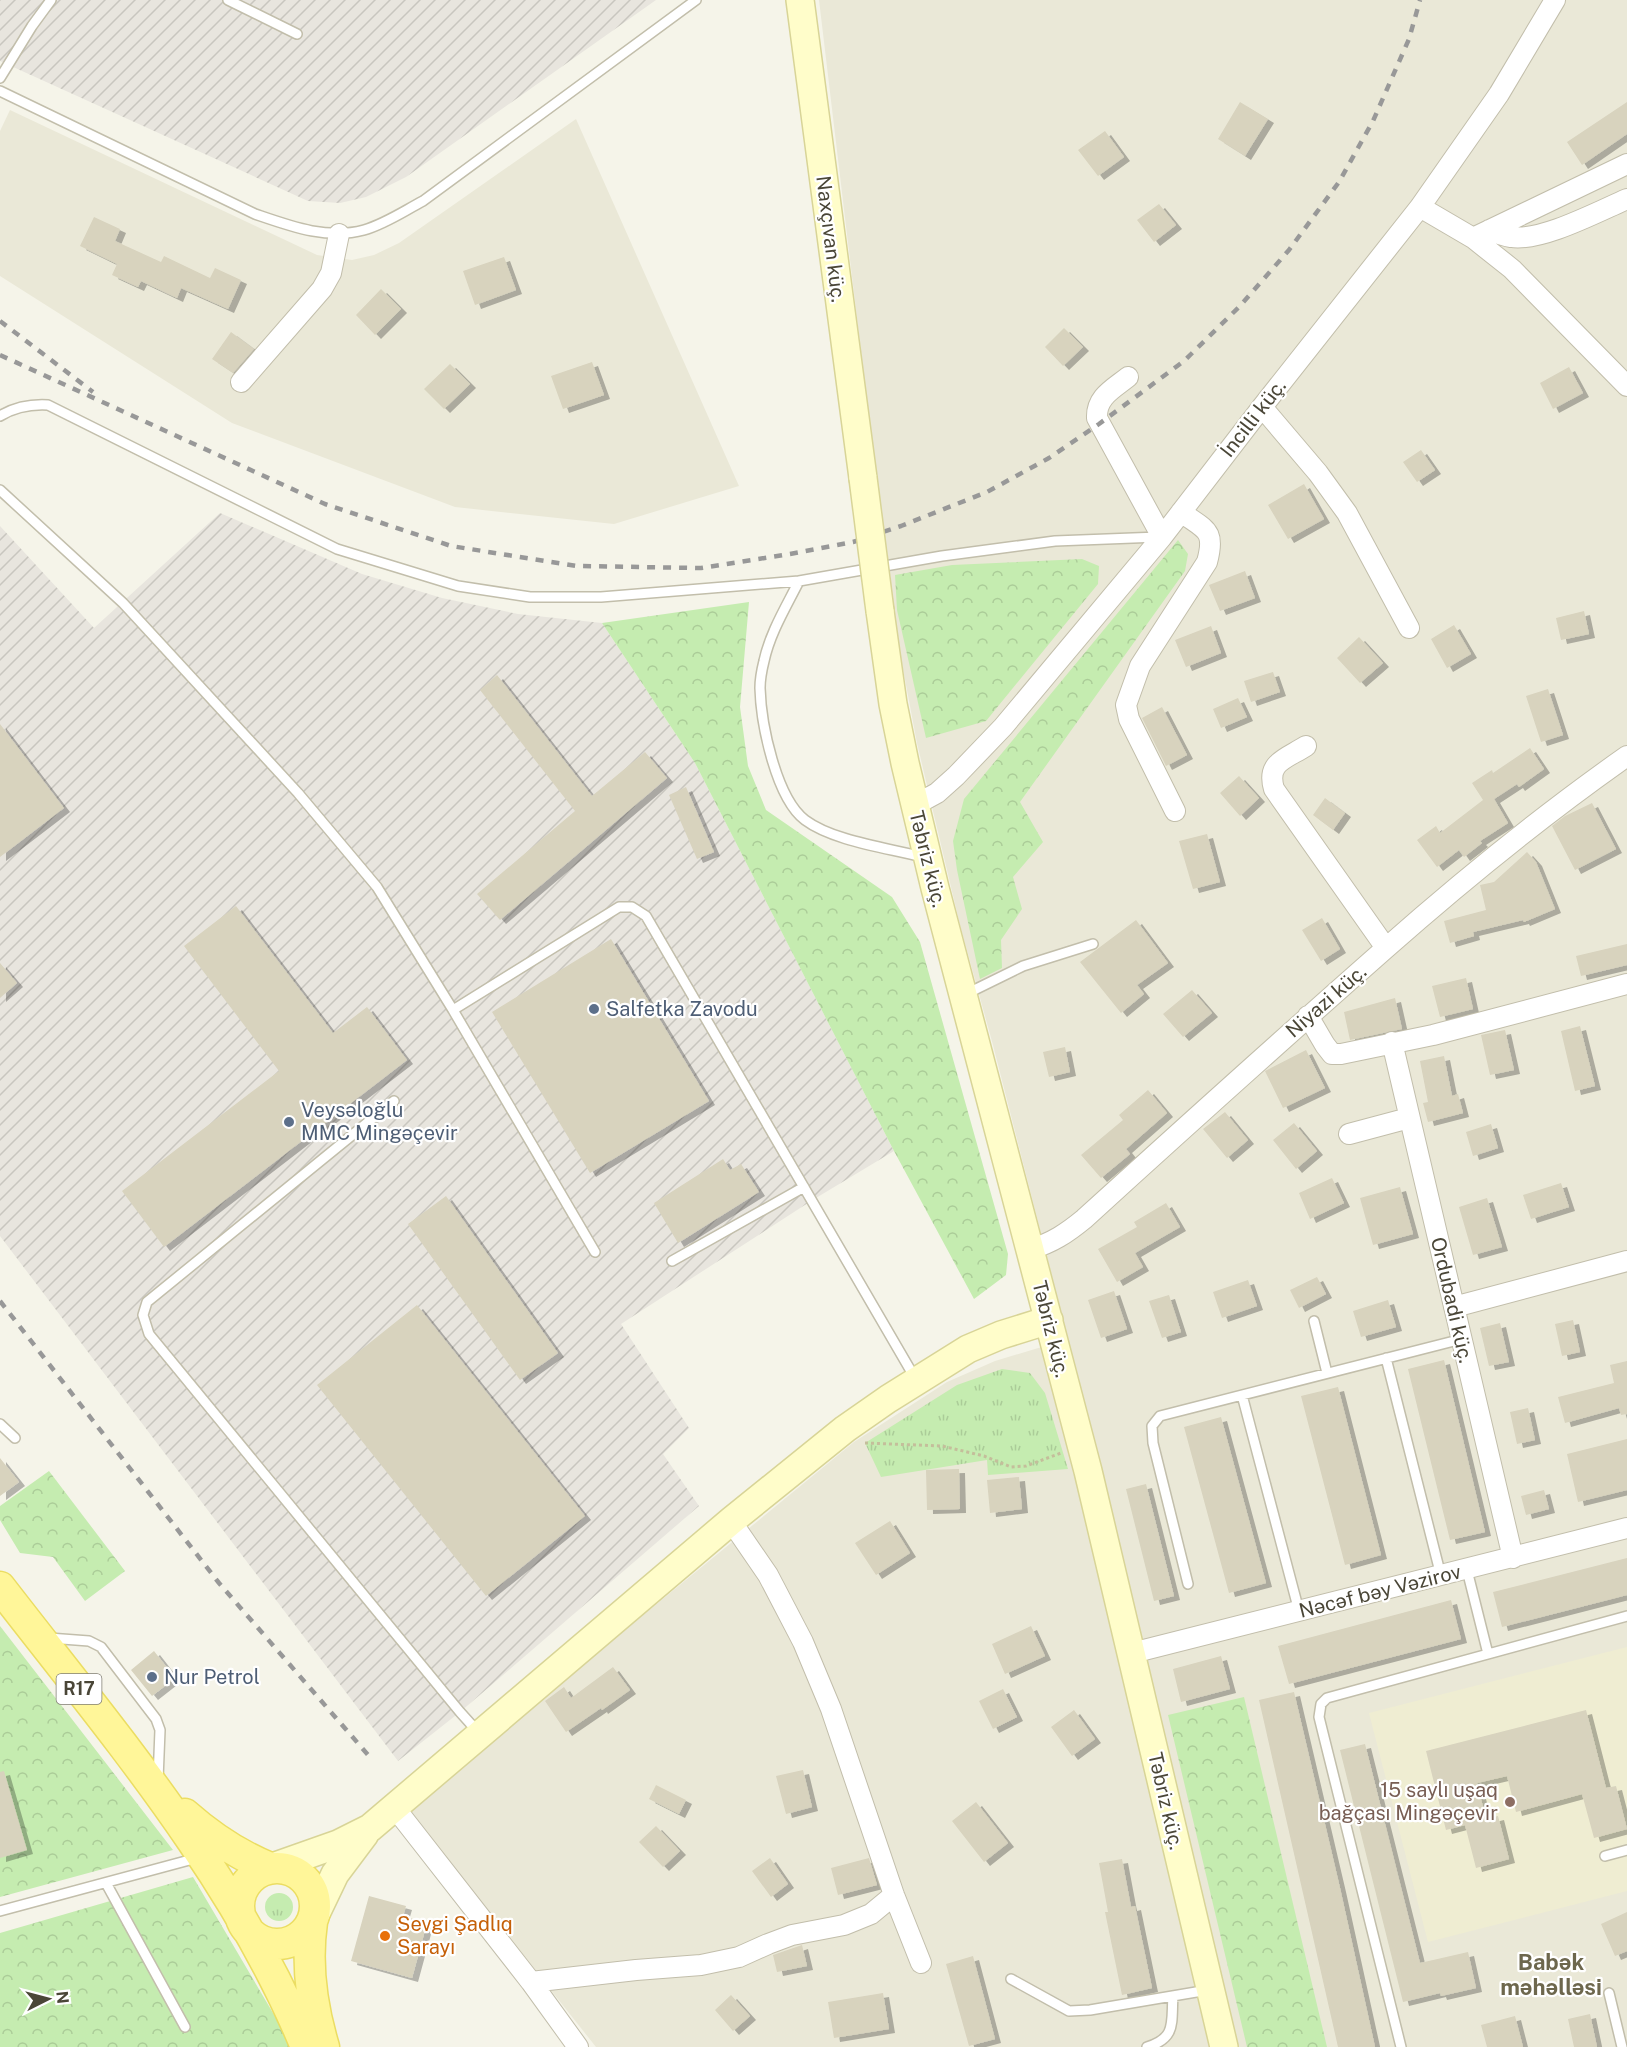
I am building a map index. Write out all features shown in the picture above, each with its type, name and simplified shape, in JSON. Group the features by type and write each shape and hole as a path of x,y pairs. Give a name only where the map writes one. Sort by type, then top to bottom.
{"main road":[{"name":"Naxçıvan küç.","path":"800,0 880,611"},
{"name":"Təbriz küç.","path":"880,611 893,704 915,805 1031,1249 1132,1653 1224,2047"},
{"path":"370,1828 335,1874 306,1932 285,1944 273,1944 262,1941 244,1925 239,1902 249,1880 270,1868 338,1844 370,1828 731,1521 845,1429 916,1380 968,1349 1001,1335 1049,1320"},
{"name":"R17","path":"0,1587 157,1791"},
{"path":"157,1791 202,1857 244,1925 284,1997 306,2047"},
{"path":"157,1791 214,1838 235,1852 270,1868 293,1871 311,1887 315,1898 315,1910 309,1960 318,2023 324,2047"}],"street":[{"name":"İncilli küç.","path":"915,805 938,793 1003,727 1162,537 1420,207 1499,94 1555,0"},
{"path":"1481,234 1627,164"},
{"path":"1420,207 1481,234 1532,237 1627,199"},
{"path":"241,382 322,289 332,273 339,234"},
{"path":"1481,234 1512,269 1627,386"},
{"path":"1128,377 1100,401 1096,408 1097,418 1162,537"},
{"path":"1262,407 1347,513 1409,628"},
{"path":"1175,811 1129,718 1126,705 1140,666 1207,562 1212,544 1208,533 1181,512"},
{"path":"1306,746 1275,766 1271,776 1274,789 1386,948"},
{"name":"Niyazi küç.","path":"1031,1249 1046,1245 1066,1234 1386,948 1484,865 1583,787 1627,756"},
{"path":"1308,1016 1332,1054 1341,1054 1432,1035 1627,984"},
{"name":"Ordubadi küç.","path":"1392,1042 1513,1558"},
{"path":"1349,1134 1409,1118"},
{"path":"1454,1307 1627,1261"},
{"path":"731,1521 768,1575 803,1642 831,1709 894,1895 921,1963"},
{"name":"Nəcəf bəy Vəzirov","path":"1132,1653 1627,1528"},
{"path":"395,1808 531,1982 578,2047"},
{"path":"531,1982 701,1965 740,1957 792,1935 853,1921 871,1914 894,1895"}],"lane":[{"path":"0,78 51,0"},
{"path":"228,0 297,34"},
{"path":"0,91 255,214 297,228 339,234 365,230 423,201 696,0"},
{"path":"0,416 8,411 32,404 48,405 337,549 458,586 530,597 601,597 799,581 942,556 1055,541 1162,537"},
{"path":"0,490 123,603 298,793 377,887 453,1010 596,1252"},
{"path":"799,581 764,659 760,687 774,767 786,798 803,819 827,833 928,858"},
{"path":"453,1010 619,907 632,907 646,916 916,1380"},
{"path":"963,995 1023,966 1093,944"},
{"path":"394,1101 147,1302 143,1315 149,1334 480,1733"},
{"path":"672,1261 804,1187"},
{"path":"1314,1320 1327,1373"},
{"path":"1188,1584 1154,1443 1152,1426 1160,1416 1462,1339"},
{"path":"1386,1358 1441,1576"},
{"path":"1242,1395 1299,1611"},
{"path":"0,1425 15,1438"},
{"path":"1467,1570 1488,1654"},
{"path":"1401,2047 1319,1717 1321,1704 1327,1698 1627,1616"},
{"path":"39,1638 89,1641 101,1647 150,1710 160,1730 157,1791"},
{"path":"1605,1856 1627,1850"},
{"path":"0,1911 202,1857"},
{"path":"106,1883 185,2027"},
{"path":"1011,1979 1069,2011 1090,2010 1210,1989"},
{"path":"1609,1993 1622,2047"},
{"path":"1147,2047 1161,2043 1167,2037 1171,2027 1173,1996"}],"path":[{"path":"865,1443 942,1446 984,1456 1011,1467 1026,1466 1063,1452"}],"shaded area":[{"path":"0,0 656,0 406,177 366,197 340,203 308,201 0,61"},
{"name":"Babək məhəlləsi","path":"819,0 1627,0 1627,2047 596,2047 407,1809 854,1442 947,1382 995,1361 1068,1339 960,925 917,743 892,611"},
{"path":"10,110 317,255 352,260 374,255 399,243 576,119 739,486 614,524 455,507 232,423 0,276 0,131"},
{"path":"220,513 362,574 442,598 518,614 602,623 695,763 894,1151 811,1201 621,1324 689,1428 663,1454 699,1506 460,1712 398,1761 0,1236 0,526 94,628"},
{"name":"15 saylı uşaq bağçası Mingəçevir","path":"1627,1647 1627,1891 1428,1942 1369,1713"}],"green space":[{"path":"1178,540 1188,554 1185,571 1020,802 1043,842 1013,877 1022,909 1001,940 1002,968 980,979 953,841 964,799"},
{"path":"1082,559 1099,566 1098,584 986,721 926,738 897,610 895,575 952,565"},
{"path":"749,602 740,707 748,766 766,810 892,897 920,942 1008,1254 1006,1275 974,1299 894,1151 695,763 602,623"},
{"path":"1002,1369 1030,1373 1045,1393 1068,1469 988,1475 987,1460 881,1477 865,1443 957,1385"},
{"path":"49,1471 125,1571 85,1601 53,1557 20,1553 0,1520 0,1506"},
{"path":"0,1626 173,1850 0,1897"},
{"path":"1244,1697 1327,2047 1247,2047 1168,1715"},
{"path":"193,1877 293,2047 0,2047 0,1933"},
{"path":"279,1893 289,1897 293,1907 289,1917 279,1921 269,1917 265,1907 269,1897"}],"building":[{"path":"1240,102 1268,119 1245,156 1218,139"},
{"path":"1627,102 1627,134 1582,165 1567,142"},
{"path":"1105,131 1124,157 1098,176 1078,150"},
{"path":"1159,204 1176,225 1154,242 1137,220"},
{"path":"94,217 120,229 115,241 161,262 164,256 210,278 215,268 241,280 228,309 181,288 177,298 141,281 138,287 112,275 117,264 80,246"},
{"path":"504,257 516,290 475,305 463,271"},
{"path":"381,289 401,309 375,335 356,315"},
{"path":"1064,328 1083,347 1063,366 1045,347"},
{"path":"231,332 254,349 233,373 212,359"},
{"path":"592,362 604,395 563,409 551,376"},
{"path":"450,364 470,384 444,409 424,389"},
{"path":"1569,367 1583,393 1553,409 1540,383"},
{"path":"1421,450 1435,470 1417,482 1403,462"},
{"path":"1304,484 1324,519 1288,539 1268,505"},
{"path":"1245,571 1255,598 1220,611 1209,585"},
{"path":"1584,611 1589,634 1561,640 1556,618"},
{"path":"1454,625 1471,654 1447,668 1431,639"},
{"path":"1211,626 1221,653 1186,667 1175,640"},
{"path":"1359,637 1383,663 1360,683 1337,658"},
{"path":"1273,672 1280,692 1251,702 1244,681"},
{"path":"497,675 592,796 645,752 667,778 500,920 477,894 575,811 480,690"},
{"path":"1548,689 1563,735 1541,742 1526,696"},
{"path":"1238,698 1247,717 1221,728 1213,709"},
{"path":"1162,707 1187,755 1166,766 1142,718"},
{"path":"0,724 64,808 0,857"},
{"path":"1530,748 1544,769 1519,787 1517,784 1494,799 1508,823 1480,841 1482,843 1464,857 1459,850 1437,867 1417,840 1436,826 1440,833 1483,800 1472,783 1492,770 1493,773"},
{"path":"1239,776 1259,798 1240,816 1220,793"},
{"path":"686,787 714,852 697,859 669,795"},
{"path":"1325,798 1345,813 1333,830 1313,815"},
{"path":"1592,803 1616,849 1575,870 1552,826 1565,816"},
{"path":"1207,834 1220,882 1193,889 1179,841"},
{"path":"1527,852 1536,862 1555,909 1524,922 1523,920 1473,932 1474,936 1450,943 1444,921 1486,910 1480,885 1494,882"},
{"path":"236,906 333,1033 367,1007 407,1060 164,1247 122,1191 279,1071 184,946"},
{"path":"1322,918 1340,949 1321,961 1302,930"},
{"path":"1136,920 1168,963 1137,985 1144,994 1121,1013 1080,962"},
{"path":"611,939 709,1101 590,1173 492,1012"},
{"path":"1627,944 1627,965 1581,976 1576,956"},
{"path":"0,963 17,983 0,998"},
{"path":"1466,978 1473,1009 1440,1017 1432,986"},
{"path":"1192,990 1212,1013 1183,1037 1163,1014"},
{"path":"1395,998 1402,1029 1350,1040 1344,1012"},
{"path":"1580,1026 1595,1086 1575,1091 1561,1031"},
{"path":"1505,1030 1514,1070 1490,1075 1481,1035"},
{"path":"1065,1047 1070,1072 1049,1077 1043,1052"},
{"path":"1306,1050 1325,1088 1283,1108 1265,1071"},
{"path":"1444,1056 1452,1096 1458,1094 1463,1113 1428,1122 1423,1103 1428,1102 1420,1061"},
{"path":"1148,1090 1167,1113 1126,1149 1130,1154 1101,1178 1081,1155 1123,1120 1119,1115"},
{"path":"1225,1112 1248,1140 1227,1158 1203,1129"},
{"path":"1294,1123 1317,1151 1296,1169 1273,1140"},
{"path":"1491,1124 1498,1148 1473,1156 1466,1132"},
{"path":"723,1159 730,1170 741,1164 759,1192 678,1243 654,1203"},
{"path":"1332,1178 1344,1203 1310,1219 1299,1193"},
{"path":"1561,1183 1569,1207 1531,1219 1523,1195"},
{"path":"1400,1187 1413,1234 1373,1245 1360,1198"},
{"path":"446,1196 558,1353 520,1380 408,1224"},
{"path":"1487,1198 1502,1247 1473,1255 1459,1207"},
{"path":"1166,1203 1180,1227 1135,1253 1143,1267 1117,1282 1098,1249 1137,1227 1134,1222"},
{"path":"1317,1277 1326,1294 1299,1308 1290,1290"},
{"path":"1248,1280 1257,1306 1222,1318 1213,1292"},
{"path":"1114,1291 1127,1329 1101,1338 1088,1300"},
{"path":"1169,1295 1181,1332 1162,1338 1149,1301"},
{"path":"1388,1300 1396,1327 1361,1337 1353,1311"},
{"path":"417,1305 585,1516 486,1596 317,1385"},
{"path":"1573,1320 1580,1352 1562,1356 1555,1324"},
{"path":"1500,1323 1509,1362 1489,1366 1480,1328"},
{"path":"1444,1360 1485,1532 1450,1540 1408,1369"},
{"path":"1627,1361 1627,1414 1621,1415 1619,1408 1565,1423 1558,1397 1614,1383 1610,1365"},
{"path":"1338,1387 1381,1555 1345,1565 1301,1396"},
{"path":"1528,1408 1535,1440 1517,1444 1510,1412"},
{"path":"1221,1417 1266,1583 1229,1593 1184,1427"},
{"path":"1627,1439 1627,1490 1578,1502 1567,1454"},
{"path":"0,1458 19,1482 0,1496"},
{"path":"959,1469 960,1509 927,1510 926,1470"},
{"path":"1019,1477 1022,1509 990,1513 987,1480"},
{"path":"1146,1484 1174,1596 1154,1601 1126,1489"},
{"path":"1544,1490 1549,1509 1526,1515 1521,1496"},
{"path":"890,1521 910,1553 876,1575 855,1543"},
{"path":"1627,1558 1627,1595 1502,1627 1493,1592"},
{"path":"1451,1600 1461,1639 1289,1684 1278,1646"},
{"path":"1031,1626 1045,1656 1005,1674 992,1644"},
{"path":"154,1651 175,1678 152,1696 131,1670"},
{"path":"1221,1656 1230,1689 1181,1702 1173,1669"},
{"path":"613,1667 630,1690 566,1732 545,1701 564,1687 571,1698"},
{"path":"1003,1689 1017,1717 993,1729 979,1701"},
{"path":"1294,1692 1375,2047 1338,2047 1259,1700"},
{"path":"1074,1710 1095,1739 1072,1756 1051,1727"},
{"path":"1586,1710 1606,1788 1616,1786 1627,1829 1594,1838 1582,1794 1516,1812 1507,1776 1477,1783 1486,1819 1498,1816 1509,1859 1476,1868 1465,1825 1446,1830 1426,1751"},
{"path":"1365,1744 1420,1963 1468,1952 1476,1988 1441,1996 1440,1993 1403,2002 1340,1750"},
{"path":"803,1770 812,1807 786,1814 776,1776"},
{"path":"4,1771 27,1850 0,1858 0,1772"},
{"path":"656,1785 686,1800 679,1814 649,1799"},
{"path":"976,1802 1008,1843 984,1862 952,1821"},
{"path":"656,1826 680,1851 663,1867 639,1842"},
{"path":"770,1858 788,1884 771,1897 752,1871"},
{"path":"869,1858 877,1885 838,1895 831,1868"},
{"path":"1122,1859 1131,1907 1135,1906 1152,1988 1122,1995 1105,1912 1108,1912 1099,1863"},
{"path":"369,1896 406,1906 403,1916 427,1923 412,1978 351,1961"},
{"path":"1627,1912 1627,1951 1615,1956 1601,1924"},
{"path":"802,1945 807,1966 777,1972 773,1955"},
{"path":"973,1956 995,2039 969,2046 946,1964"},
{"path":"883,1993 889,2029 834,2038 828,2002"},
{"path":"731,1995 750,2016 733,2031 715,2010"},
{"path":"1590,2014 1597,2047 1574,2047 1568,2019"},
{"path":"1515,2016 1523,2047 1487,2047 1481,2025"}],"railway":[{"path":"0,355 325,504 451,546 577,566 701,568 853,542 987,492 1049,458 1184,361 1239,307 1289,250 1339,182 1373,121 1409,39 1420,0"},
{"path":"0,321 93,392"},
{"path":"0,1301 219,1583 369,1756"}],"place":[{"name":"Salfetka Zavodu","path":"594,1009"},
{"name":"Veysəloğlu MMC Mingəçevir","path":"289,1122"},
{"name":"Nur Petrol","path":"152,1677"},
{"name":"15 saylı uşaq bağçası Mingəçevir","path":"1510,1802"},
{"name":"Sevgi Şadlıq Sarayı","path":"385,1936"}],"district":[{"name":"Babək məhəlləsi","path":"1551,1974"}]}
